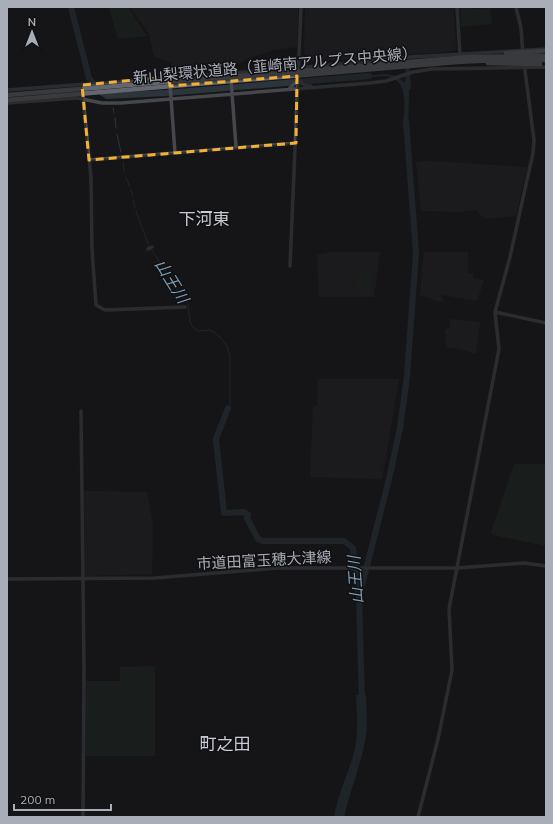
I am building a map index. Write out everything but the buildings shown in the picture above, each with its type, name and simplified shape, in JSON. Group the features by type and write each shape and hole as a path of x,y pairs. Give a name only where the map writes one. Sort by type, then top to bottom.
{"highway":[{"path":"469,58 544,50"},
{"name":"新山梨環状道路（韮崎南アルプス中央線）","path":"7,95 469,58 546,56"},
{"name":"新山梨環状道路（韮崎南アルプス中央線）","path":"7,100 483,60 546,60"},
{"path":"416,66 501,63 540,64"}],"street":[{"path":"290,266 296,143 297,81 302,7"},
{"path":"457,7 461,68"},
{"path":"418,817 438,738 451,678 452,665 448,614 499,349 495,312 510,257 533,153 534,140 516,7"},
{"path":"7,90 298,68 460,53 522,49 544,50"},
{"path":"7,103 83,99 108,103 171,99 386,81 413,72 432,69 525,66 546,67"},
{"path":"287,90 309,67"},
{"path":"280,69 289,71 297,81 308,86 326,87"},
{"path":"230,72 236,148"},
{"path":"170,77 176,153"},
{"path":"82,85 89,160 96,305 105,310 185,307"},
{"path":"89,160 296,143"},
{"path":"495,312 546,323"},
{"path":"81,411 84,579 83,817"},
{"name":"市道田富玉穂大津線","path":"7,579 155,578 277,568 457,568 518,563 546,566"}],"highlighted area":[{"path":"297,76 296,143 89,160 82,85 169,77 170,86"}],"shaded area":[{"path":"109,7 128,7 147,36 118,39"},
{"path":"130,7 298,7 297,47 274,50 247,59 229,68 172,70 171,62 154,57 149,34"},
{"path":"305,7 454,7 456,49 454,51 311,62 304,53"},
{"path":"460,7 472,7 473,9 490,8 492,24 461,27"},
{"path":"406,66 409,66 411,89 409,90 408,128 403,128 404,95 402,87 398,81 391,77 361,76 387,74 396,76 405,83"},
{"path":"431,161 527,167 516,216 485,219 476,210 462,212 421,211 416,162"},
{"path":"331,252 380,252 374,297 319,297 317,255"},
{"path":"424,252 468,252 468,273 473,273 473,278 484,280 477,301 442,295 443,303 420,295"},
{"path":"371,270 372,295 360,295 360,289 357,289 356,277 360,277 360,271"},
{"path":"450,319 480,322 476,354 461,349 446,347 445,329 450,329"},
{"path":"318,379 399,379 382,479 310,477 313,406 317,406"},
{"path":"514,464 546,464 546,546 493,535 491,532"},
{"path":"84,491 147,492 153,526 152,574 85,576"},
{"path":"155,666 155,756 83,756 84,681 120,681 120,667"},
{"path":"356,695 366,695 366,735 359,766 344,817 334,817 355,748 357,726"}],"waterway":[{"path":"71,7 89,78 98,90 107,96 166,93 369,76"},
{"name":"山王川","path":"113,108 114,113"},
{"name":"山王川","path":"115,118 116,128"},
{"path":"359,597 389,479 400,428 407,376 416,253 406,121"},
{"name":"山王川","path":"117,134 121,152"},
{"name":"山王川","path":"123,162 124,171"},
{"name":"山王川","path":"126,177 130,187"},
{"name":"山王川","path":"131,190 133,197"},
{"name":"山王川","path":"133,200 135,208"},
{"name":"山王川","path":"136,211 149,246"},
{"name":"山王川","path":"151,249 188,305 190,322 193,327 198,331 210,330 219,336 227,346 230,357 230,404"},
{"name":"山王川","path":"228,408 216,439 224,513 244,512 248,515 247,518 258,539 263,541 344,541 353,548 359,597 362,702"}],"district":[{"name":"下河東","path":"204,218"},
{"name":"町之田","path":"225,743"}]}
